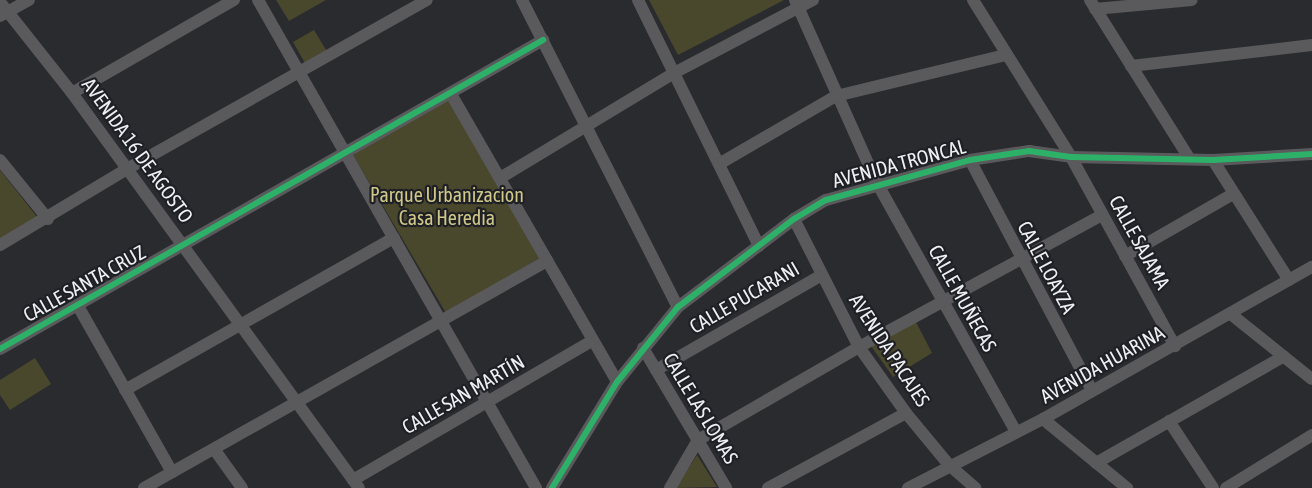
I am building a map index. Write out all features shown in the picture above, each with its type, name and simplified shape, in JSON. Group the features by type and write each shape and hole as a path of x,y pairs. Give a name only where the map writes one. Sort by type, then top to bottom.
{"street":[{"path":"4,14 28,0"},
{"path":"72,93 234,0"},
{"path":"258,0 536,488"},
{"path":"0,245 48,219 127,169 301,74 426,0"},
{"path":"522,0 678,307"},
{"path":"638,0 759,246"},
{"path":"500,178 674,73 796,3 813,0"},
{"name":"CALLE SAJAMA","path":"973,0 1005,56 1071,157 1175,346"},
{"path":"1189,158 1093,4 1192,0"},
{"name":"AVENIDA 16 DE AGOSTO","path":"0,2 4,14 72,93 356,484"},
{"name":"CALLE MUÑECAS","path":"796,3 877,183 1016,432"},
{"name":"CALLE SANTA CRUZ","path":"1,345 78,306 543,40"},
{"path":"1131,66 1312,45"},
{"path":"719,164 836,96 1005,56"},
{"path":"451,94 617,382"},
{"name":"AVENIDA TRONCAL","path":"556,487 617,382 678,307 794,219 826,200 877,183 970,160 1029,151 1071,157 1213,160 1312,154"},
{"path":"0,160 48,219"},
{"name":"CALLE LOAYZA","path":"970,160 1020,260 1092,390"},
{"path":"1213,160 1289,280"},
{"path":"1125,256 1233,194"},
{"path":"669,488 698,440 859,346 1102,215"},
{"name":"AVENIDA PACAJES","path":"794,219 820,276 859,346 906,413 949,465 975,488"},
{"path":"125,390 394,238"},
{"path":"144,488 294,401 547,261"},
{"name":"AVENIDA HUARINA","path":"908,488 949,465 1043,419 1232,315 1312,267"},
{"name":"CALLE PUCARANI","path":"656,370 820,276"},
{"path":"78,306 172,472"},
{"path":"1232,315 1312,379"},
{"name":"CALLE SAN MARTÍN","path":"356,484 592,341"},
{"name":"CALLE LAS LOMAS","path":"643,348 726,488"},
{"path":"1096,463 1284,356"},
{"path":"768,488 906,413"},
{"path":"1043,419 1126,488"},
{"path":"1169,421 1213,488"},
{"path":"1226,488 1312,435"},
{"path":"214,449 242,488"}],"green space":[{"path":"276,0 326,0 289,21"},
{"path":"649,0 784,0 678,55"},
{"path":"314,30 328,53 306,65 293,42"},
{"name":"Parque Urbanizacion Casa Heredia","path":"448,100 540,258 446,313 353,155"},
{"path":"0,170 38,218 0,239"},
{"path":"916,322 932,353 893,377 871,346"},
{"path":"35,358 51,384 10,410 0,395 0,380"},
{"path":"697,455 717,487 676,488"}],"cycle path":[{"path":"0,349 543,40"},
{"path":"552,488 617,382 678,307 794,219 826,200 970,160 1029,151 1071,157 1213,160 1312,154"}]}
